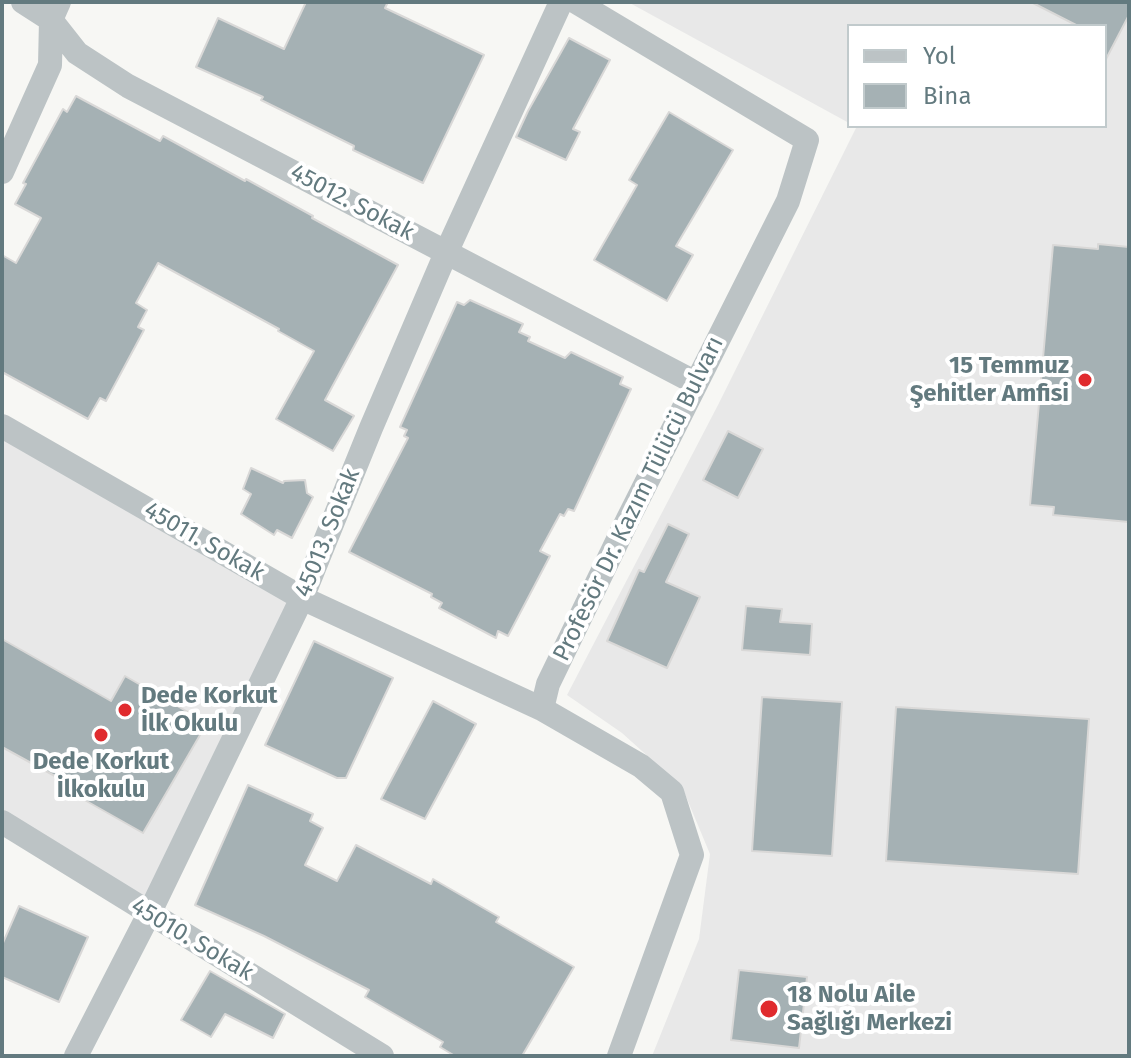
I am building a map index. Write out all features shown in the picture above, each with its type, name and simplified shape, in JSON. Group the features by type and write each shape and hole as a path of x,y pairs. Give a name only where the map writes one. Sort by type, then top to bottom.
{"street":[{"name":"45012. Sokak","path":"23,2 55,11 77,53 128,86 696,383"},
{"name":"45013. Sokak","path":"76,1056 149,914 302,598 446,253 561,2"},
{"name":"Profesör Dr. Kazım Tülücü Bulvarı","path":"542,709 548,684 788,201 807,140 576,2"},
{"path":"2,172 50,65 55,11"},
{"name":"45011. Sokak","path":"2,426 302,598 542,709"},
{"path":"542,709 641,766 672,792 692,855 619,1056"},
{"name":"45010. Sokak","path":"2,822 382,1056"}],"shaded area":[{"path":"628,2 1129,2 1129,1056 652,1056 699,939 710,854 682,787 622,733 567,695 718,405 856,128 1107,128 1107,24 847,24 847,122"},
{"name":"Dede Korkut İlk Okulu","path":"2,426 302,598 149,914 2,822"}],"building":[{"path":"306,2 388,2 385,8 484,55 423,183 353,150 354,146 261,100 263,97 196,67 218,18 284,49"},
{"path":"1031,2 1129,2 1129,15 1107,57 1107,24 1074,24"},
{"path":"569,38 610,60 573,129 580,132 566,160 516,137"},
{"path":"76,96 160,141 163,136 246,179 398,265 325,400 354,416 333,451 276,419 314,351 158,263 136,303 147,310 138,327 144,330 106,401 100,398 88,419 2,372 2,255 16,263 41,218 15,204 63,109 67,112"},
{"path":"669,112 733,150 676,246 693,255 667,301 594,260 637,185 629,180"},
{"name":"15 Temmuz Şehitler Amfisi","path":"1098,244 1129,247 1129,522 1053,515 1054,507 1030,505 1053,245 1098,249"},
{"path":"470,300 523,324 519,332 530,337 528,341 565,358 571,352 623,377 620,384 631,389 574,511 568,509 564,516 560,514 540,551 550,556 508,636 498,631 496,638 439,608 442,603 431,597 432,594 349,552 408,438 404,436 407,430 400,427 457,302 464,305"},
{"path":"728,431 763,449 738,498 703,480"},
{"path":"251,468 283,483 305,480 307,493 313,497 292,538 277,530 274,535 241,514 251,494 243,489"},
{"path":"668,524 689,534 666,582 700,597 667,668 607,641 639,570 644,572"},
{"path":"746,606 782,609 780,622 812,624 810,655 742,650"},
{"name":"Dede Korkut İlkokulu","path":"2,639 111,701 125,676 207,723 143,833 81,798 84,792 2,747"},
{"path":"314,641 393,678 346,778 337,778 265,745"},
{"path":"762,697 842,702 832,856 752,851"},
{"path":"433,701 476,724 425,819 381,799"},
{"path":"896,707 1089,719 1078,874 886,861"},
{"path":"248,785 313,814 310,821 323,828 305,865 337,881 356,845 431,884 433,879 499,917 496,922 574,967 522,1056 455,1056 440,1047 443,1042 365,997 369,990 264,936 195,905"},
{"path":"19,906 88,937 59,1002 2,977 2,945"},
{"name":"18 Nolu Aile Sağlığı Merkezi","path":"739,970 807,977 799,1048 731,1040"},
{"path":"210,971 285,1014 273,1038 225,1014 211,1037 181,1020"}],"place":[{"name":"15 Temmuz Şehitler Amfisi","path":"1085,380"},
{"name":"Dede Korkut İlk Okulu","path":"125,710"},
{"name":"Dede Korkut İlkokulu","path":"101,735"},
{"name":"18 Nolu Aile Sağlığı Merkezi","path":"769,1009"}]}
